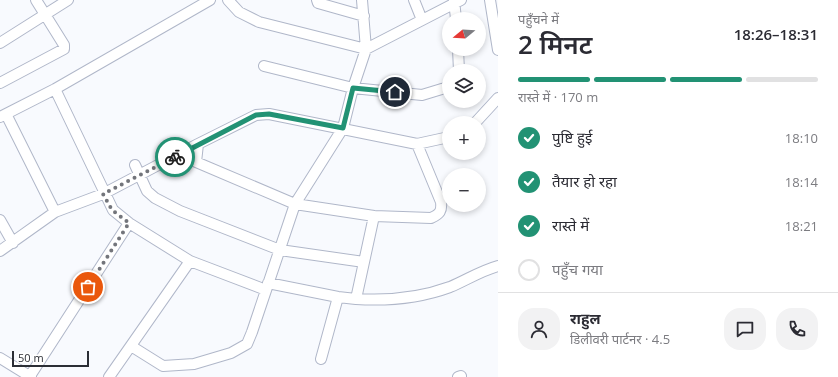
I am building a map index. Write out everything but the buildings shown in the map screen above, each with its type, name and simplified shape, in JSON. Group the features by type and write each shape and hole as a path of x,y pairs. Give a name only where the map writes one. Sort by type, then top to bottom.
{"street":[{"path":"0,83 64,49 64,45 36,0"},
{"path":"0,43 68,0"},
{"path":"56,212 3,115 55,89 210,0"},
{"path":"228,0 239,12 259,22 366,49 457,1"},
{"path":"317,0 318,3 364,16"},
{"path":"131,346 163,366 194,364 231,353 246,344 252,332 295,204 343,128 353,88 366,49 362,0"},
{"path":"414,0 422,20"},
{"path":"490,0 498,50"},
{"path":"456,12 457,1"},
{"path":"264,66 353,88 422,96 442,89"},
{"path":"55,89 103,194 112,210 129,223 190,261 267,286 338,297 380,301 420,295 451,286 472,275 498,266"},
{"path":"481,116 498,98"},
{"path":"0,250 56,212 103,194 256,115 269,114 417,144 442,139"},
{"path":"198,144 196,162 295,204 374,216 431,218 438,215 441,209 441,202 417,144"},
{"path":"135,165 147,191 155,198 215,226 280,250 364,262"},
{"path":"356,299 374,216"},
{"path":"0,220 12,243"},
{"path":"0,358 31,377 129,223"},
{"path":"109,377 190,261"},
{"path":"322,359 338,297"}],"way so far":[{"path":"88,287 129,223 112,210 103,194 175,157"}],"route":[{"path":"175,157 256,115 269,114 343,128 353,88 395,92"}]}
